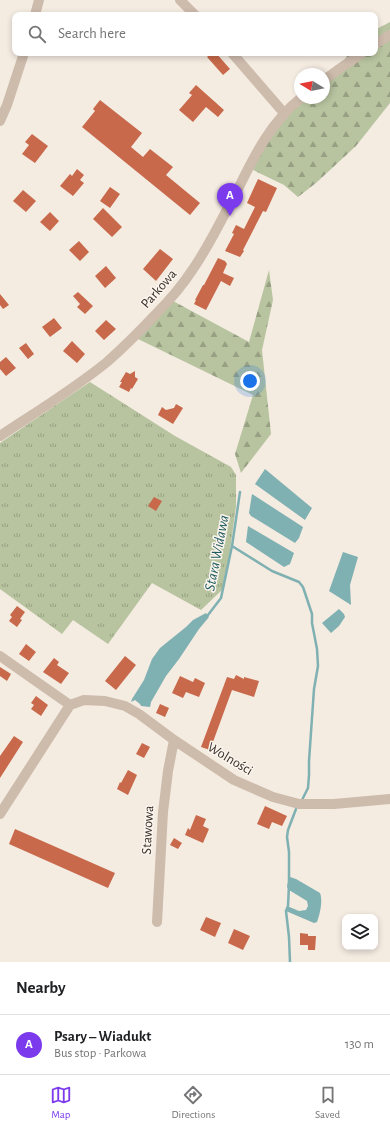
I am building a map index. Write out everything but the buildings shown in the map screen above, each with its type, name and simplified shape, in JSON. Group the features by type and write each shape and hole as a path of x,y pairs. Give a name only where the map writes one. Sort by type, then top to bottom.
{"street":[{"path":"36,12 39,0"},
{"path":"180,0 192,12"},
{"path":"378,42 390,35"},
{"path":"0,121 7,105 23,56"},
{"path":"235,56 284,113"},
{"path":"330,76 358,56"},
{"name":"Parkowa","path":"0,436 79,383 106,362 130,341 170,299 184,283 194,268 213,236 256,154 277,121 294,104"},
{"path":"0,656 70,705 0,814"},
{"name":"Wolności","path":"70,705 84,700 105,701 119,704 139,714 174,740 234,780 273,798 299,804 334,804 390,799"},
{"name":"Stawowa","path":"157,922 163,812 168,771 174,740"}],"green space":[{"path":"390,22 390,103 356,146 316,183 298,197 284,185 245,166 294,98 294,104 330,104 330,70 347,56 378,56 378,28"},
{"path":"269,270 273,300 262,350 271,434 241,473 235,454 253,395 138,339 173,301 249,342"},
{"path":"90,382 175,436 231,467 236,475 236,506 229,558 222,590 201,610 152,583 108,644 73,620 62,634 0,589 0,443"}],"water":[{"path":"265,469 312,508 305,520 255,484"},
{"path":"252,494 303,527 299,538 295,543 251,516 249,513"},
{"path":"248,526 294,553 290,564 284,567 246,542"},
{"path":"343,552 358,557 350,585 351,605 329,591"},
{"path":"339,609 345,617 339,626 331,633 322,623"},
{"path":"206,613 209,617 166,676 151,702 150,707 141,706 135,700 131,702 144,680 152,659 160,648 193,620"},
{"path":"290,877 320,893 321,904 317,922 314,923 286,911 287,906 299,911 306,910 308,906 307,901 289,890 287,887 288,879"}],"waterway":[{"name":"Stara Widawa","path":"208,615 221,598 232,546 240,492"},
{"path":"232,546 272,571 299,582 303,587 312,614 318,666 314,689 308,788 302,800"},
{"path":"289,880 289,852 287,837 296,809"},
{"path":"289,885 288,906 286,911 290,962"}],"place":[{"name":"Psary – Wiadukt","path":"230,216"}]}
